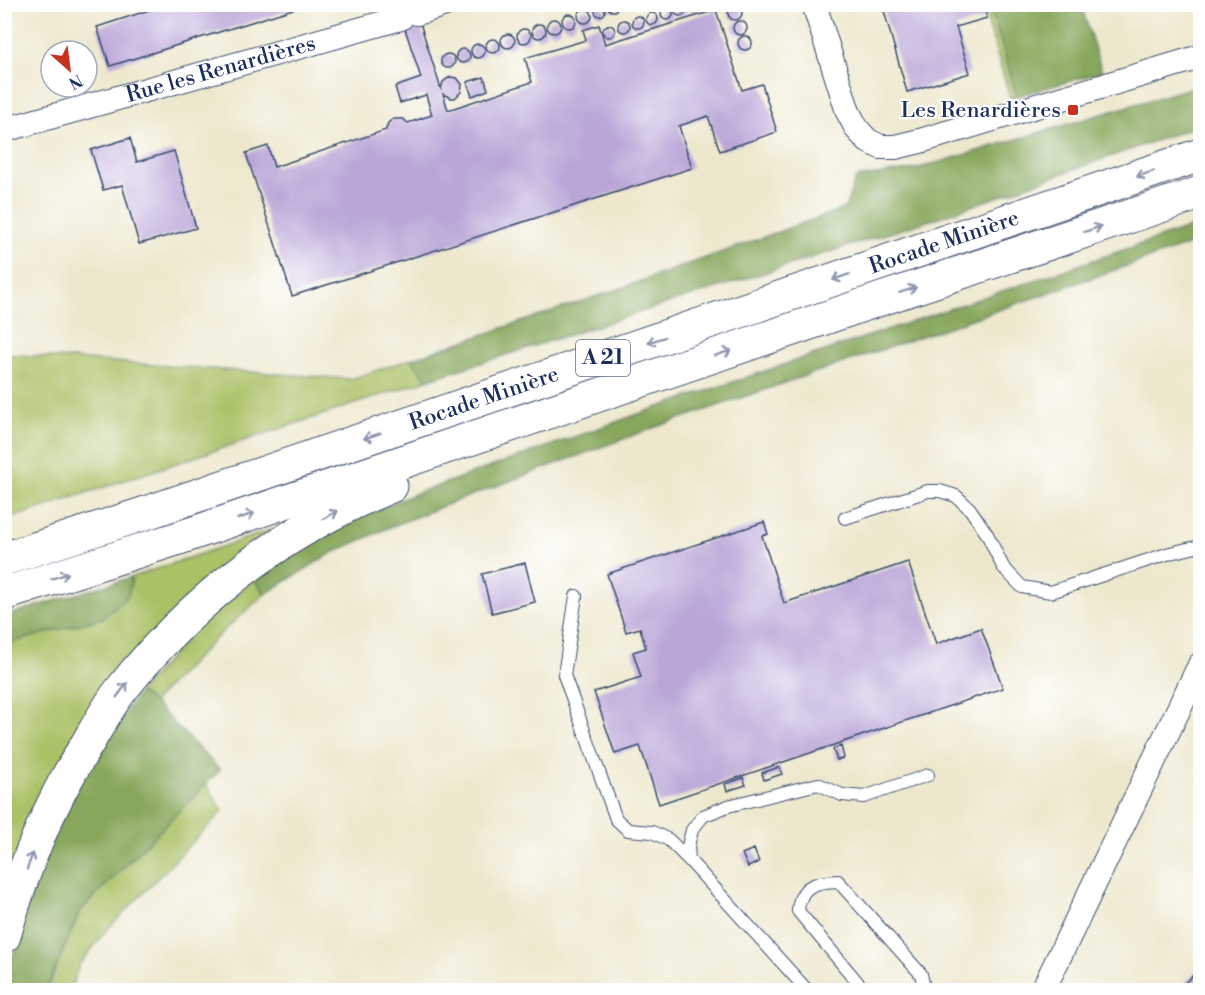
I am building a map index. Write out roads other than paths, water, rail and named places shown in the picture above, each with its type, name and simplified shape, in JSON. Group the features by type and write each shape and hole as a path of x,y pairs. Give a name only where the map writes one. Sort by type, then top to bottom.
{"highway":[{"name":"Rocade Minière","path":"4,559 143,514 1200,155"},
{"name":"Rocade Minière","path":"4,594 182,537 1200,193"},
{"path":"4,936 37,841 76,762 120,691 172,631 195,610 242,569 279,543 356,502 407,479 542,430 608,392"}],"street":[{"name":"Rue les Renardières","path":"4,130 445,4"},
{"path":"814,4 848,112 857,129 868,141 881,147 895,147 920,141 1200,57"},
{"path":"1043,990 1200,665"}],"lane":[{"path":"845,518 928,491 948,493 956,496 970,509 987,534 1003,567 1022,587 1051,592 1170,553 1200,546"},
{"path":"576,596 564,675 616,819 628,830 652,832 669,840 807,990"},
{"path":"689,860 688,846 692,831 703,816 728,806 818,784 842,795 864,797 928,775"},
{"path":"864,990 798,911 799,901 806,889 819,882 838,881 921,974 924,990"}],"place":[{"name":"Les Renardières","path":"1073,110"}]}
